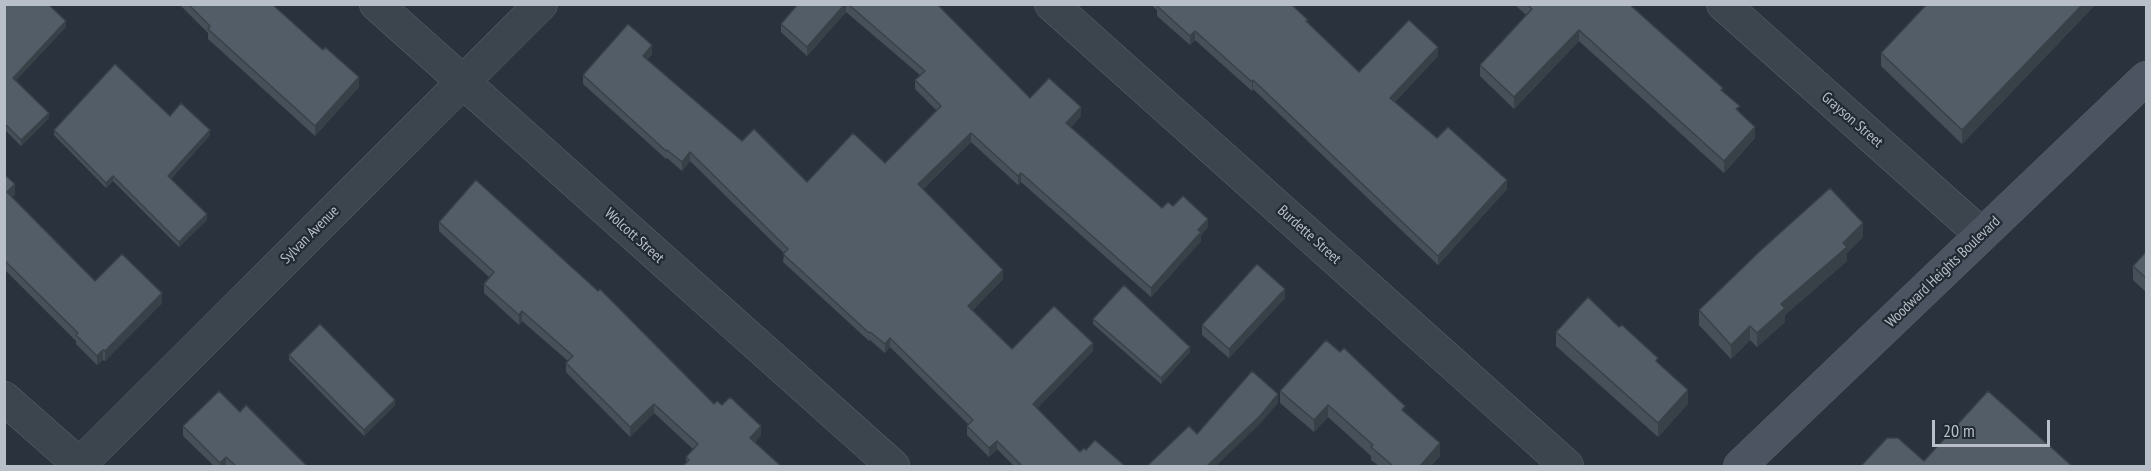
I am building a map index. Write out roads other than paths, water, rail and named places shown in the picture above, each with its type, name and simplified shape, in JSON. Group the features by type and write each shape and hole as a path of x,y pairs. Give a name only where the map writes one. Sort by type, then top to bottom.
{"street":[{"name":"Wolcott Street","path":"376,4 893,466"},
{"name":"Sylvan Avenue","path":"80,466 542,4"},
{"name":"Burdette Street","path":"1051,4 1568,466"},
{"name":"Grayson Street","path":"1723,4 1982,235"},
{"name":"Woodward Heights Boulevard","path":"1740,466 2146,78"},
{"path":"4,398 80,466"}]}
